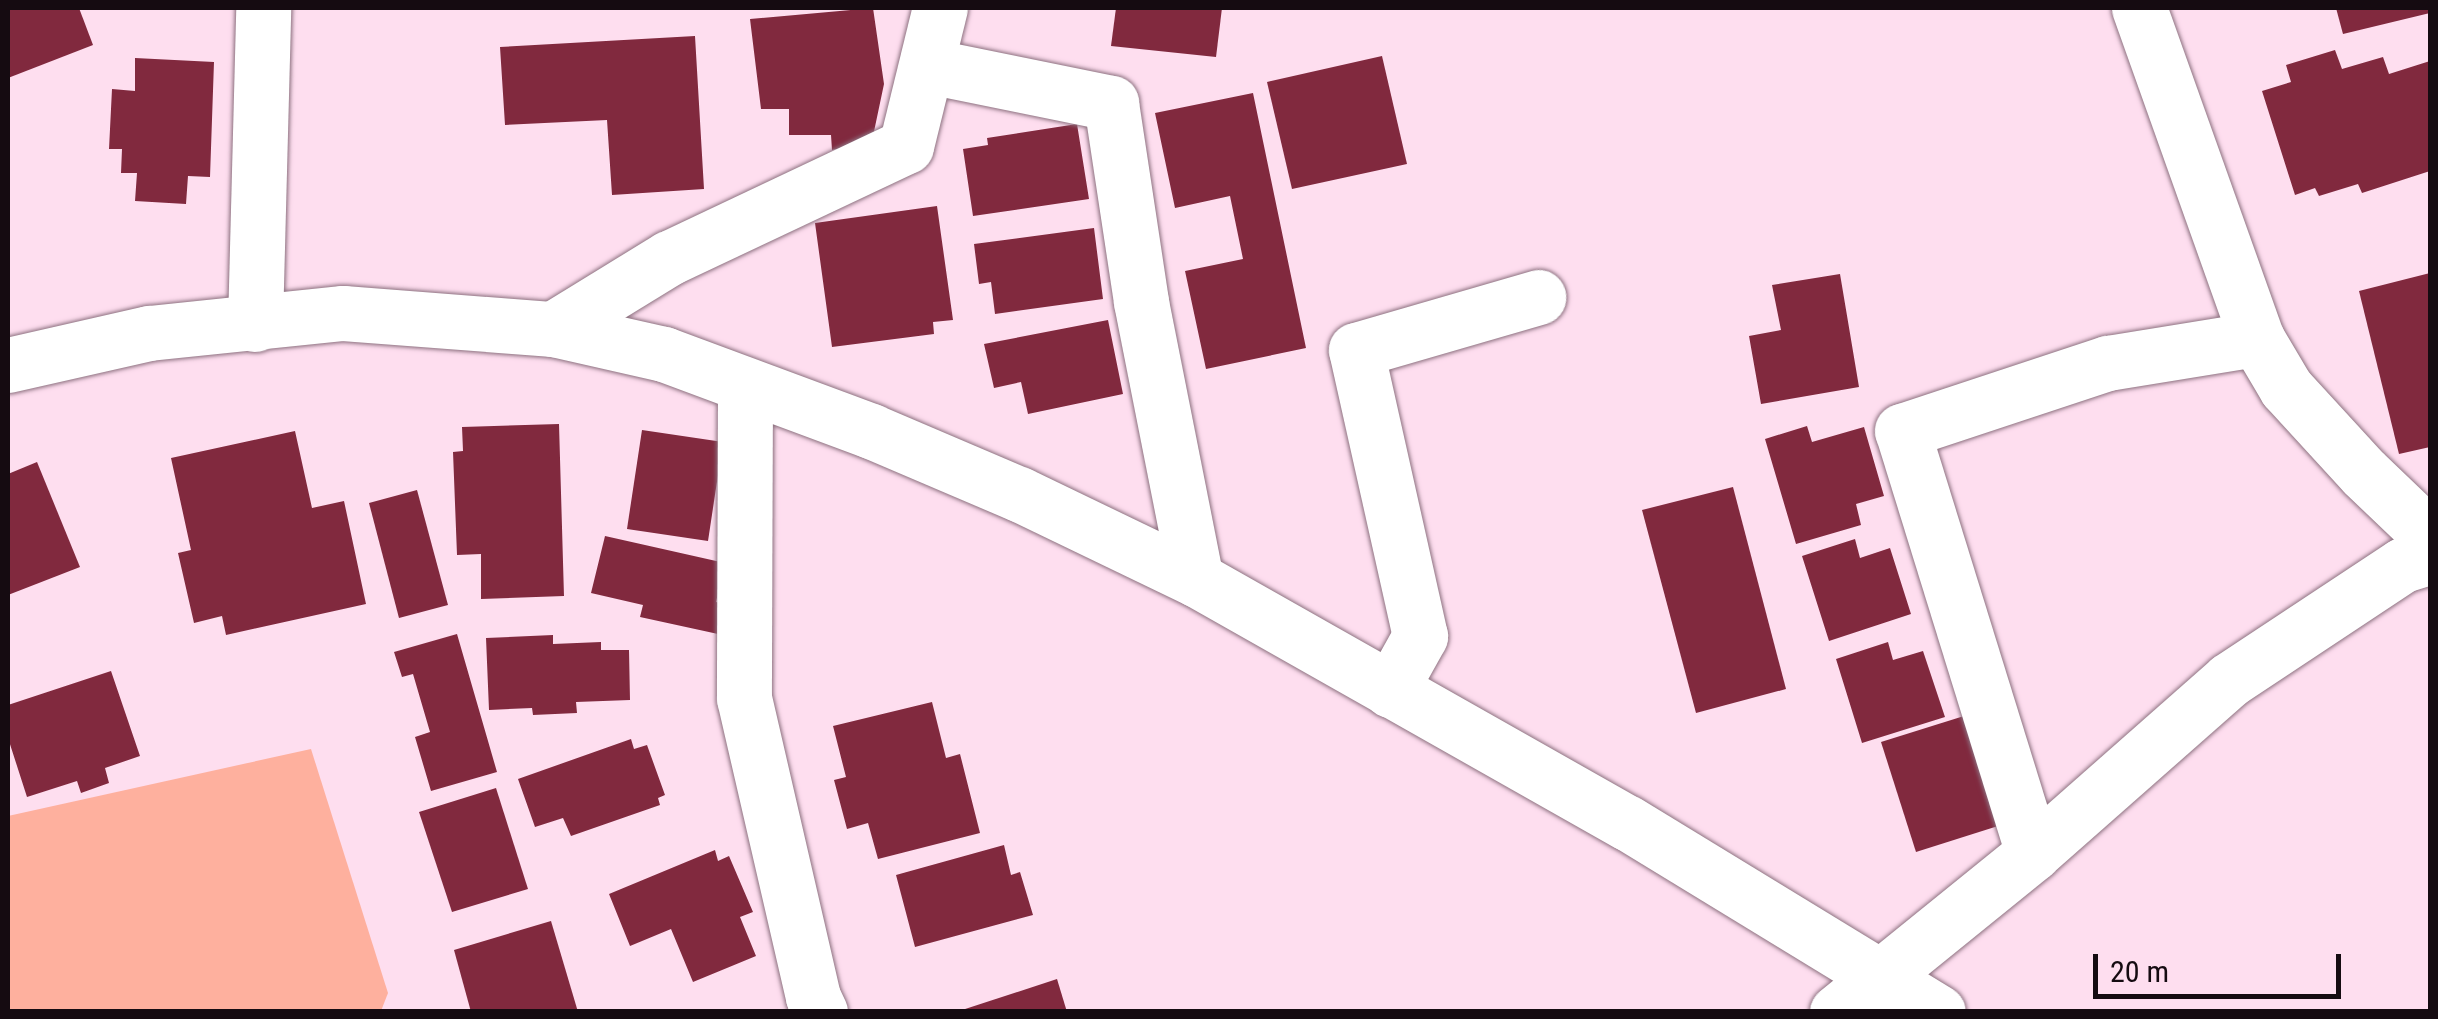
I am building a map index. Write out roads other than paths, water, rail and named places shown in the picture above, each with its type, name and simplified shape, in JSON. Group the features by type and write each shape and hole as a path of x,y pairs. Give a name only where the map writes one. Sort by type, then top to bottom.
{"street":[{"path":"254,324 263,8"},
{"path":"553,329 669,258 906,146 929,66 940,8"},
{"path":"2140,8 2257,338 2286,388 2364,473 2430,536"},
{"path":"929,66 1111,103 1142,302 1196,579"},
{"path":"1390,690 1420,636 1356,350 1538,297"},
{"path":"8,364 150,333 343,313 553,329 664,354 871,431 1020,494 1196,579 1628,823 1938,1012"},
{"path":"2033,853 1902,431 2108,362 2257,338"},
{"path":"745,385 744,698 812,996 820,1012"},
{"path":"1837,1012 2033,853 2229,680 2403,565 2430,557"}]}
